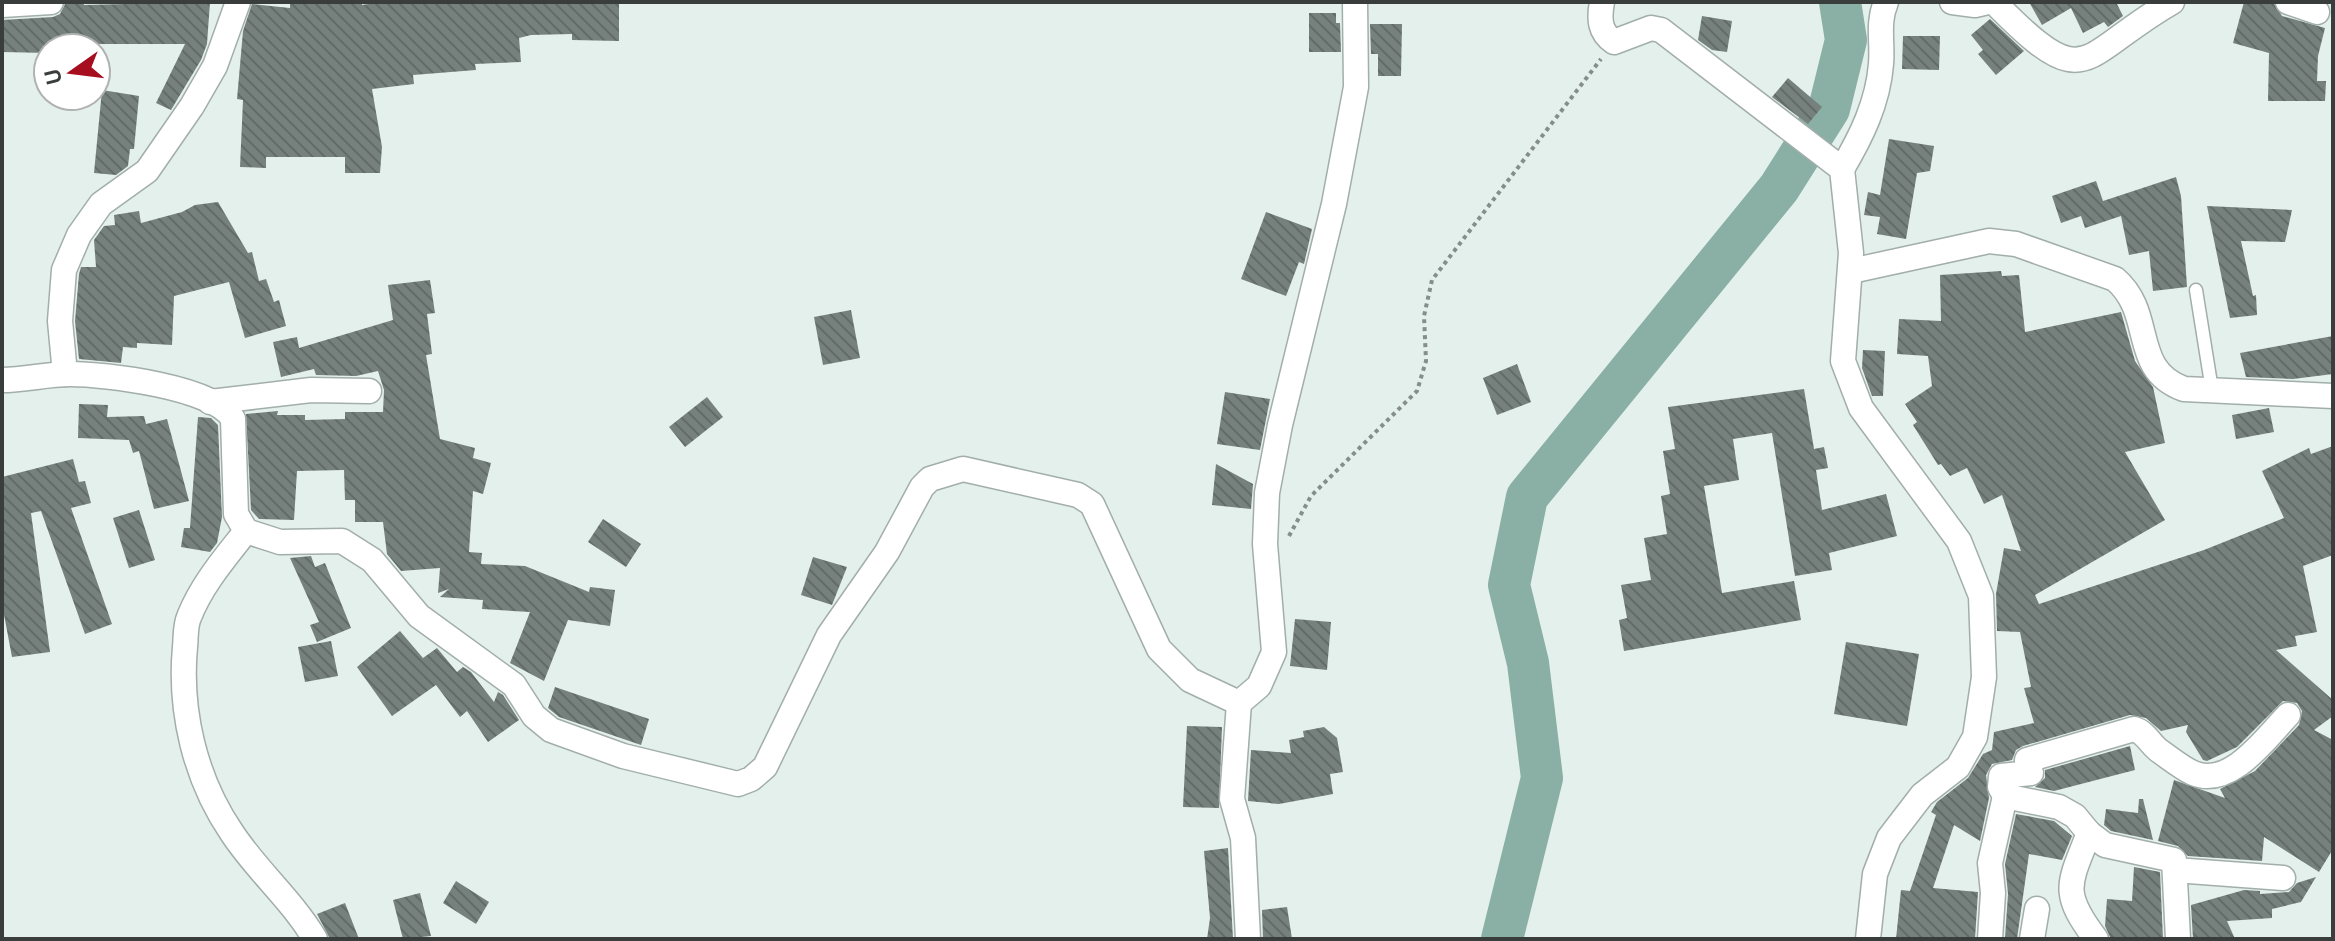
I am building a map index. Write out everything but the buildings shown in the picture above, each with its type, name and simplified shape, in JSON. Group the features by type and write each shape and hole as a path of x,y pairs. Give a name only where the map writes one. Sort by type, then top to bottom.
{"street":[{"path":"2,5 51,2"},
{"path":"65,374 60,321 64,270 79,235 101,204 147,171 192,106 215,66 238,2"},
{"path":"1248,939 1243,838 1232,799 1239,703 1259,686 1274,652 1265,544 1267,493 1280,425 1334,204 1356,87 1355,2"},
{"path":"1602,2 1600,25 1614,42 1651,28 1661,30 1836,165 1849,217 1851,271 1843,361 1861,408 1959,541 1981,596 1984,677 1979,725 1958,767 1922,795 1889,838 1875,874 1868,939"},
{"path":"1836,165 1867,124 1874,102 1882,65 1880,21 1886,2"},
{"path":"1952,2 1975,5 1991,2 2032,41 2058,56 2075,61 2089,59 2103,51 2172,2"},
{"path":"2288,2 2317,12"},
{"path":"1851,271 1989,241 2016,244 2115,279 2127,289 2138,311 2151,363 2164,381 2184,389 2333,396"},
{"path":"2,380 38,380 65,374 119,376 210,402 229,411 233,419 236,514 246,531 280,542 342,541 372,560 419,616 514,685 524,704 551,730 623,756 738,784 751,779 765,767 829,635 887,552 922,487 940,474 963,469 1078,495 1092,504 1159,649 1190,680 1239,703"},
{"path":"210,402 311,390 369,391"},
{"path":"246,531 209,579 187,620 181,686 189,736 207,786 230,832 272,885 302,916 315,939"},
{"path":"1990,939 1993,893 1990,863 2005,796 2000,787 2001,776 2031,773 2027,760 2134,729 2142,732 2152,746 2194,774 2225,773 2239,764 2288,715"},
{"path":"2005,796 2059,807 2075,816 2089,833 2105,845 2168,856 2174,860 2178,939"},
{"path":"2089,833 2070,881 2071,898 2076,913 2096,939"},
{"path":"2175,870 2283,878"},
{"path":"2032,939 2037,909"}],"lane":[{"path":"2196,290 2212,390"}],"path":[{"path":"1265,544 1283,541 1295,531 1311,496 1417,391 1426,361 1424,316 1432,280 1614,42"}],"waterway":[{"path":"1502,939 1542,778 1528,663 1509,585 1527,497 1779,188 1829,109 1846,40 1840,2"}]}
